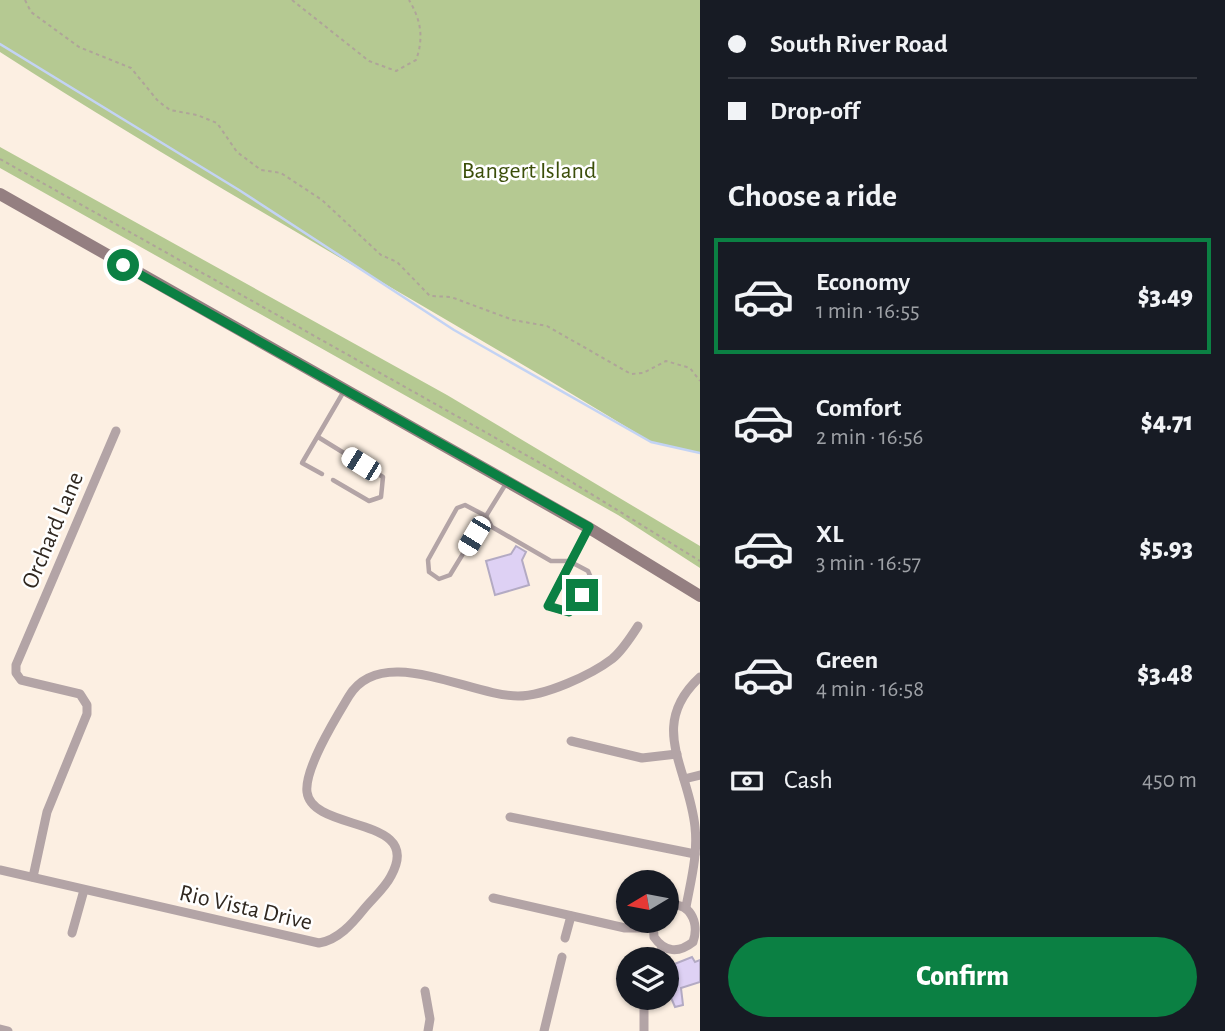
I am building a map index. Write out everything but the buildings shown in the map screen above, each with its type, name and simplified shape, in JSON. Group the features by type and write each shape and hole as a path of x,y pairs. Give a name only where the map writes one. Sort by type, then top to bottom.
{"main road":[{"path":"0,194 589,527 700,597"}],"street":[{"name":"Orchard Lane","path":"33,877 47,812 87,714 87,705 80,694 21,680 16,673 16,665 116,430"},
{"name":"Rio Vista Drive","path":"0,870 319,943 330,941 345,930 383,886 396,862 394,847 384,834 370,827 335,819 312,804 307,794 308,778 325,741 359,682 384,671 404,672 518,696 540,693 562,685 612,659 638,626"},
{"path":"686,907 695,854 692,810 673,734 674,712 685,691 700,677"},
{"path":"570,741 642,758 677,754"},
{"path":"684,779 700,775"},
{"path":"692,810 700,820"},
{"path":"510,817 695,854"},
{"path":"690,890 700,882"},
{"path":"72,933 84,890"},
{"path":"493,898 616,926"},
{"path":"679,907 686,907 696,919 699,934 684,949 679,949"},
{"path":"565,938 572,916"},
{"path":"655,933 656,940 663,947"},
{"path":"544,1031 562,957"},
{"path":"425,991 430,1019 428,1031"},
{"path":"644,1010 644,1031"},
{"path":"0,1029 8,1031"}],"lane":[{"path":"322,474 302,463 345,390"},
{"path":"318,437 383,477 381,497 369,500 333,480"},
{"path":"507,481 486,516 449,578 443,580 429,572 428,560 457,508 465,505 486,516 492,527 551,561 569,561 588,571 591,578 574,609 566,613 549,608 548,603 569,561 589,527"}],"path":[{"path":"25,0 31,12 79,47 131,68 170,110 197,115 217,124 237,152 261,170 282,173 322,200 381,255 397,262 430,296 451,297 513,320 547,326 631,374 643,373 666,361 690,368 700,381"},
{"path":"292,0 369,61 396,71 416,60 422,44 418,15 409,0"},
{"path":"0,159 549,468 700,561"}],"green space":[{"name":"Bangert Island","path":"0,0 700,0 700,453 651,442 161,152 0,52"},
{"path":"0,147 447,395 700,546 700,568 618,515 0,168"}],"waterway":[{"path":"0,44 239,190 454,330 651,442 700,453"}],"route":[{"path":"123,265 589,527 548,601 548,606 566,613 574,609 582,595"}]}
